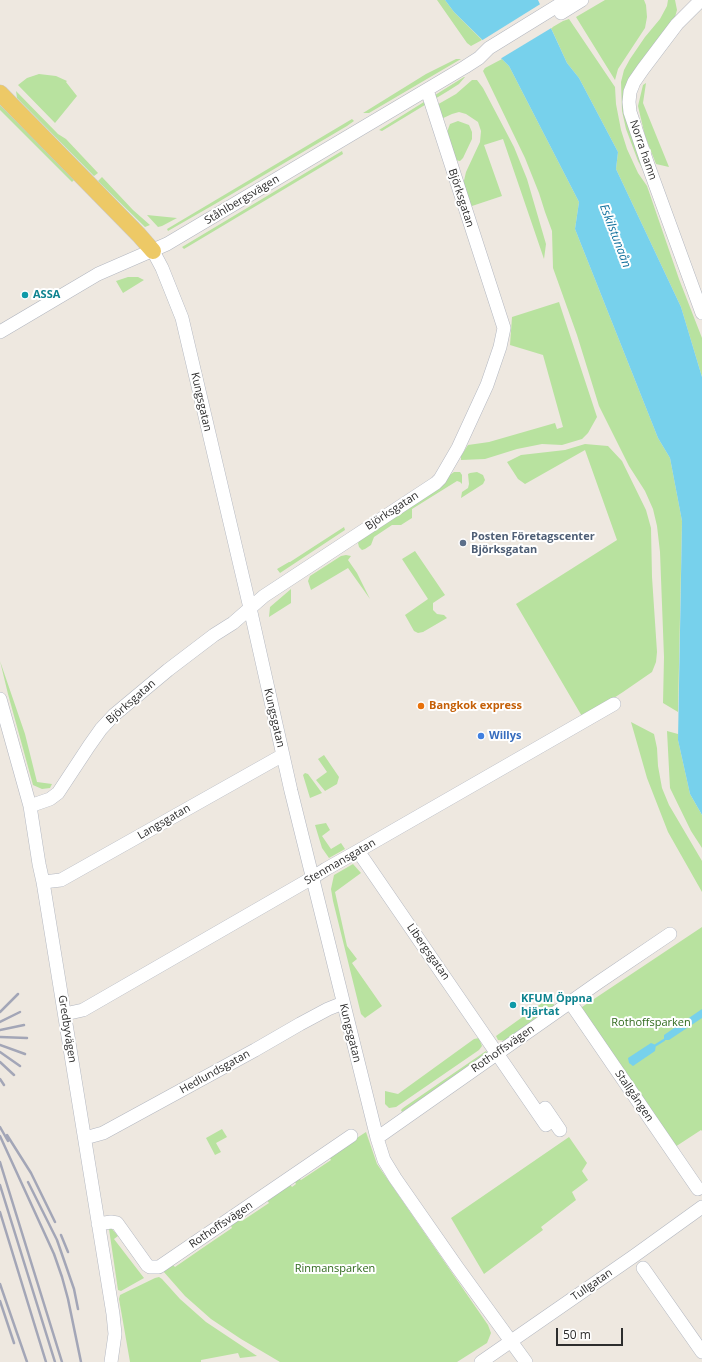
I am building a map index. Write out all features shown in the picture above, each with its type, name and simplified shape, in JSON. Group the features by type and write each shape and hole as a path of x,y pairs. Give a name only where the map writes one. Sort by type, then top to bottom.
{"main road":[{"name":"Kungsgatan","path":"0,93 153,251"}],"street":[{"name":"Ståhlbergsvägen","path":"557,11 567,0"},
{"name":"Ståhlbergsvägen","path":"0,332 98,274 153,251 427,90 479,58 489,48 557,11 582,0"},
{"name":"Norra hamn","path":"698,2 677,24 634,82 630,92 629,102 630,112 647,162 702,313"},
{"name":"Björksgatan","path":"30,806 50,799 58,793 92,741 114,715 168,670 214,635 233,623 264,596 440,479 458,448 477,408 500,347 504,328 427,90"},
{"name":"Kungsgatan","path":"153,251 162,268 182,318 312,878 377,1138 384,1160 457,1267 526,1362"},
{"name":"Gredbyvägen","path":"0,699 30,806 43,882 114,1324 114,1343 111,1362"},
{"name":"Stenmansgatan","path":"65,1014 84,1010 312,878 326,868 614,704"},
{"name":"Langsgatan","path":"43,882 61,880 283,755"},
{"name":"Libergsgatan","path":"358,851 501,1051"},
{"name":"Rothoffsvägen","path":"377,1138 570,1002 670,934"},
{"name":"Stallgången","path":"570,1002 698,1189"},
{"name":"Hedlundsgatan","path":"85,1138 103,1133 300,1024 343,1003"},
{"path":"501,1051 546,1125"},
{"path":"501,1051 560,1130"},
{"name":"Rothoffsvägen","path":"98,1224 111,1222 117,1223 147,1265 159,1267 351,1136"},
{"name":"Tullgatan","path":"481,1362 702,1207"},
{"path":"643,1268 702,1352"}],"green space":[{"path":"437,0 445,0 454,12 482,40 471,46 467,43"},
{"path":"605,0 644,0 646,5 647,17 645,28 618,69 615,80 576,17"},
{"path":"668,0 675,0 677,10 675,17 624,90 648,179 638,161 626,129 622,111 621,82 624,70 630,59 660,19 667,6"},
{"path":"569,19 615,87 616,104 621,130 627,149 638,173 647,186 679,279 702,338 702,377 681,307 616,169 618,152 579,78 567,63 551,28"},
{"path":"456,59 461,59 369,113 363,113 426,74"},
{"path":"502,59 509,66 579,202 575,229 658,438 670,458 682,521 678,712 663,703 664,657 660,552 657,526 653,509 645,491 629,466 599,406 577,335 553,268 552,231 539,193 525,158 483,71 485,68"},
{"path":"39,74 56,76 67,81 66,82 77,96 55,123 18,85 27,78"},
{"path":"464,77 459,84 448,91 382,131 379,130"},
{"path":"472,80 477,80 483,88 514,147 527,179 546,244 544,259 503,139 484,145 502,196 472,206 462,189 466,172 480,142 481,131 478,122 466,114 459,112 439,120 435,106 456,94"},
{"path":"646,83 643,103 669,167 656,164 645,136 638,106 643,85"},
{"path":"16,91 58,134 66,139 98,173 94,176 17,98"},
{"path":"0,105 66,171 74,180 72,182 0,110"},
{"path":"352,119 354,121 347,126 168,231 167,229"},
{"path":"458,121 469,125 472,132 472,139 460,161 455,160 447,132 450,124"},
{"path":"342,151 343,154 184,249 182,247"},
{"path":"102,177 133,210 150,225 145,227 98,181"},
{"path":"147,215 177,218 158,227"},
{"path":"128,277 138,277 144,280 123,293 116,281"},
{"path":"559,302 597,417 588,433 582,439 562,445 542,444 517,449 485,459 461,460 461,456 468,445 489,442 555,423 557,429 563,427 543,355 510,345 512,317"},
{"path":"585,444 608,446 622,461 646,510 651,528 652,577 657,652 656,662 652,672 583,718 516,604 617,540 585,450 525,484 518,479 507,462 521,455 565,450"},
{"path":"454,472 460,472 462,475 462,484 457,481 412,509 412,518 401,525 392,525 374,537 371,545 365,549 362,550 359,547 359,541"},
{"path":"477,472 483,475 485,480 483,484 461,498 462,492 468,488 468,474"},
{"path":"344,527 345,530 280,573 277,569 290,562"},
{"path":"415,551 445,595 433,603 433,610 437,614 444,615 447,618 423,632 418,633 414,631 405,615 428,599 402,559"},
{"path":"341,556 351,556 348,560 357,573 370,599 348,568 311,590 308,581 310,576"},
{"path":"291,589 291,603 269,617 270,607"},
{"path":"0,661 25,734 37,782 52,784 50,788 42,789 33,785"},
{"path":"631,722 654,734 662,788 669,805 702,861 702,892 668,832 647,778"},
{"path":"667,731 678,734 690,794 702,815 702,848 691,831 670,788"},
{"path":"324,755 339,777 337,784 325,791 316,780 327,772 318,759"},
{"path":"305,773 308,774 322,793 310,798 303,775"},
{"path":"326,823 330,830 322,836 331,849 341,843 345,849 329,858 322,848 315,825"},
{"path":"353,864 361,873 335,892 347,946 357,959 352,963 382,1006 365,1018 361,1014 331,889 334,875"},
{"name":"Rothoffsparken","path":"702,927 702,1131 701,1130 675,1147 579,1009"},
{"path":"549,998 555,1006 507,1041 498,1040 496,1036"},
{"path":"479,1038 482,1046 479,1050 396,1107 389,1108 385,1104 385,1091 398,1094 474,1039"},
{"path":"486,1051 488,1054 402,1112 401,1110 403,1108"},
{"path":"222,1129 227,1137 216,1143 221,1152 215,1155 206,1138"},
{"name":"Rinmansparken","path":"366,1132 377,1164 488,1325 491,1333 487,1343 457,1362 280,1362 211,1319 185,1296 163,1271 172,1264 175,1267 232,1228 230,1224 239,1217 242,1221 269,1203 266,1199 289,1183 292,1187 296,1184 294,1180 298,1177 301,1180 331,1160 329,1156"},
{"path":"569,1137 587,1163 582,1171 588,1180 572,1192 576,1200 541,1227 543,1230 484,1274 451,1218"},
{"path":"109,1229 112,1229 118,1236 114,1239 144,1278 121,1291 118,1290"},
{"path":"159,1277 180,1299 206,1322 257,1356 240,1358 238,1353 201,1360 201,1362 130,1362 119,1299 120,1295"}],"water":[{"name":"Eskilstunaån","path":"445,0 538,0 567,63 579,78 618,152 616,169 681,307 702,377 702,815 690,794 678,740 682,521 670,458 658,438 575,229 579,202 509,66 454,12"},
{"path":"702,1009 702,1018 669,1040 664,1040 664,1035"},
{"path":"651,1043 656,1045 655,1051 633,1066 629,1063 628,1058"}],"pier":[{"path":"542,3 553,27 500,59 481,41"}],"waterway":[{"path":"656,1045 664,1040"}],"railway":[{"path":"0,1012 18,994"},
{"path":"0,1022 20,1012"},
{"path":"0,1030 24,1025"},
{"path":"0,1037 27,1038"},
{"path":"0,1045 25,1054"},
{"path":"0,1052 20,1066"},
{"path":"0,1062 14,1075"},
{"path":"0,1079 4,1085"},
{"path":"0,1127 8,1141"},
{"path":"7,1135 31,1173 55,1222"},
{"path":"0,1136 54,1254 68,1299 81,1362"},
{"path":"0,1162 62,1362"},
{"path":"28,1182 57,1240 74,1289 78,1309"},
{"path":"0,1185 55,1362"},
{"path":"0,1212 46,1362"},
{"path":"61,1235 68,1252"},
{"path":"0,1284 27,1362"},
{"path":"0,1301 14,1343"}],"place":[{"name":"ASSA","path":"25,295"},
{"name":"Posten Företagscenter Björksgatan","path":"463,543"},
{"name":"Bangkok express","path":"421,706"},
{"name":"Willys","path":"481,736"},
{"name":"KFUM Öppna hjärtat","path":"513,1005"}]}
